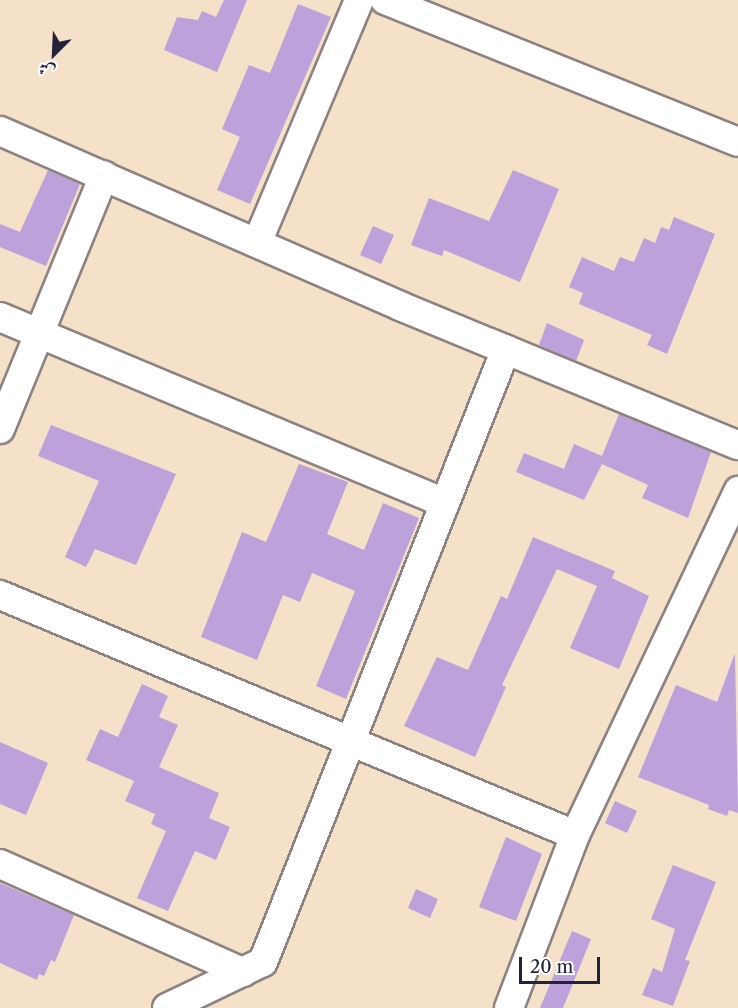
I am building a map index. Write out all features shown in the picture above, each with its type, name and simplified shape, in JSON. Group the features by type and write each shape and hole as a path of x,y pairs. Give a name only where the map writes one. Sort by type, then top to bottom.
{"street":[{"path":"257,243 359,0"},
{"path":"385,0 738,142"},
{"path":"0,130 257,243 738,445"},
{"path":"0,429 104,176"},
{"path":"0,316 445,503"},
{"path":"167,1008 263,962 506,349"},
{"path":"509,1008 574,835 738,491"},
{"path":"0,595 574,835"},
{"path":"0,864 243,972"}],"building":[{"path":"224,0 247,0 217,72 164,50 177,17 198,20 202,11 216,17"},
{"path":"298,4 331,17 250,204 217,190 240,137 222,129 249,65 270,73"},
{"path":"48,170 80,184 46,266 0,247 0,224 20,232"},
{"path":"513,170 559,189 520,282 444,250 442,256 411,245 429,198 489,221"},
{"path":"674,217 715,234 667,354 647,345 652,335 579,304 583,293 569,287 582,257 614,271 620,257 634,262 644,238 655,243 661,227 669,230"},
{"path":"373,226 394,235 381,264 360,255"},
{"path":"547,323 584,340 576,361 539,345"},
{"path":"619,414 711,452 688,518 642,498 648,485 602,464 584,500 516,472 524,453 564,469 574,444 602,456"},
{"path":"51,425 176,474 136,565 95,549 86,567 65,557 99,481 38,456"},
{"path":"299,464 348,482 327,534 364,550 383,503 419,518 346,699 316,686 355,591 312,573 300,602 283,595 257,660 201,637 242,532 266,542"},
{"path":"533,537 615,571 612,578 649,596 619,669 570,648 597,586 557,569 502,685 506,687 475,757 404,726 437,657 468,670 501,596 507,599"},
{"path":"735,653 738,813 729,810 727,816 708,809 709,805 638,777 676,685 717,702"},
{"path":"142,684 168,696 159,717 178,725 159,767 219,793 209,818 230,827 216,860 195,851 168,911 137,898 166,831 151,824 155,814 125,801 134,781 86,760 100,729 118,737"},
{"path":"0,742 48,763 26,815 0,804"},
{"path":"615,801 637,811 627,833 605,823"},
{"path":"506,837 542,854 516,921 479,907"},
{"path":"673,865 716,882 685,960 690,961 673,1006 642,995 653,968 662,972 675,929 651,919"},
{"path":"0,883 74,915 55,962 51,960 44,976 39,974 37,980 0,963"},
{"path":"416,889 438,899 430,918 408,908"},
{"path":"572,931 591,939 563,1008 540,1008"}]}
